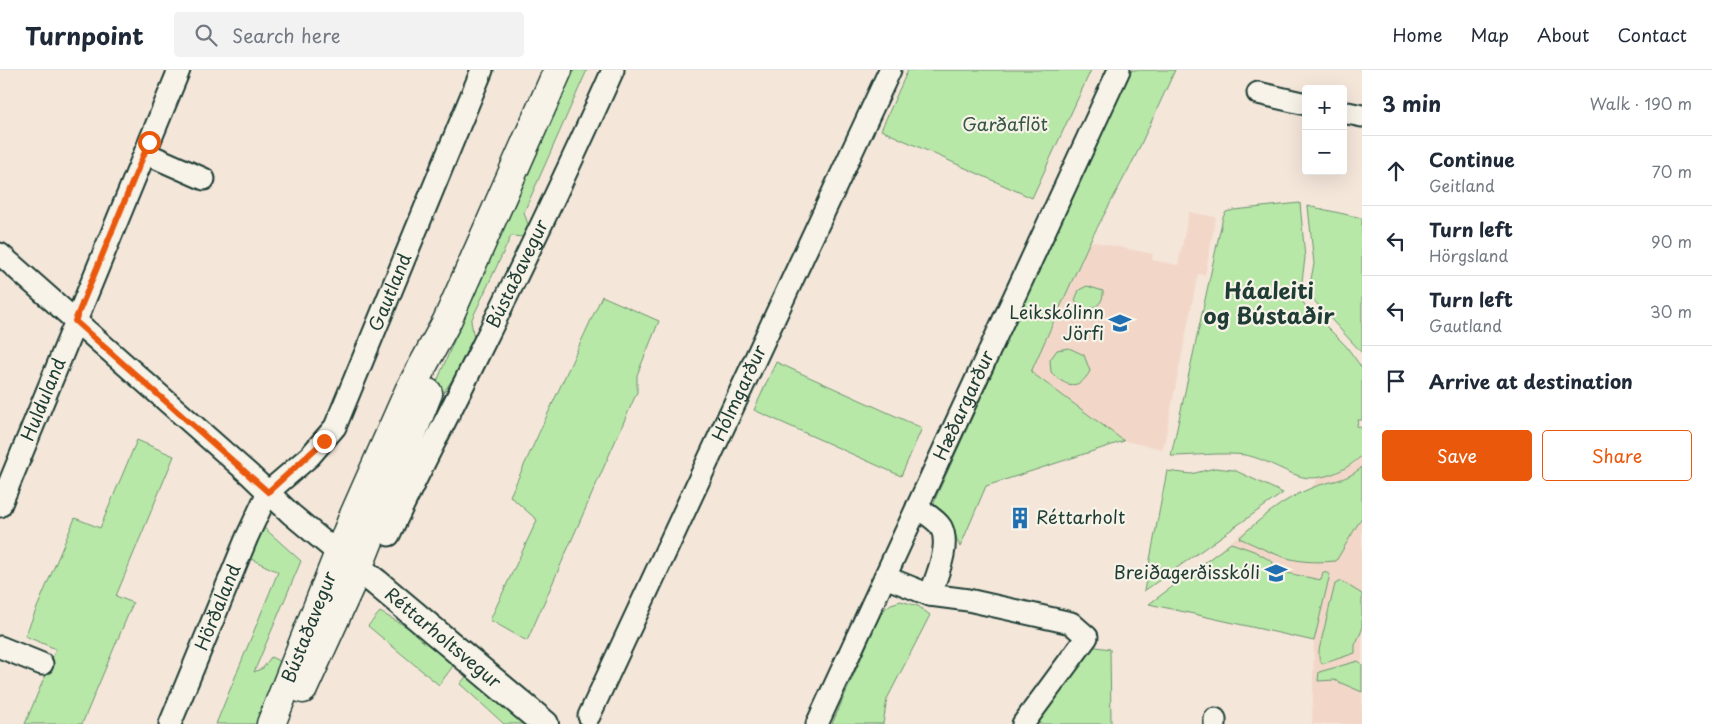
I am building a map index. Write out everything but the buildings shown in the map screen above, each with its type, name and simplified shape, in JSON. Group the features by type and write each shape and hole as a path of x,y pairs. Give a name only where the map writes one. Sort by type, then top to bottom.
{"main road":[{"name":"Bústaðavegur","path":"271,724 348,561 399,465 409,391 447,321 558,70"},
{"name":"Bústaðavegur","path":"287,724 348,561"}],"street":[{"name":"Hulduland","path":"0,506 179,70"},
{"name":"Gautland","path":"268,492 310,456 335,427 482,70"},
{"name":"Bústaðavegur","path":"389,535 399,465 486,339 614,70"},
{"name":"Hólmgarður","path":"590,716 890,70"},
{"name":"Hæðargarður","path":"817,724 1119,70"},
{"path":"1258,93 1302,103"},
{"path":"1347,113 1362,116"},
{"path":"145,153 204,179"},
{"path":"0,254 291,514 348,561"},
{"name":"Hörðaland","path":"170,724 247,537 268,492"},
{"path":"917,507 937,522 943,533 943,553 930,595"},
{"name":"Réttarholtsvegur","path":"348,561 546,724"},
{"path":"885,577 930,595 968,600 1071,623 1087,637 1023,724"},
{"path":"0,647 42,664"}],"shaded area":[{"name":"Leikskólinn Jörfi","path":"1189,212 1216,217 1205,275 1198,274 1163,449 1124,441 1031,372 1090,241 1153,254 1152,260 1178,265"},
{"name":"Breiðagerðisskóli","path":"1362,455 1362,724 1312,724 1314,641 1149,604 1285,500 1311,488 1319,476 1339,472 1355,463"}],"green space":[{"path":"567,70 587,70 524,212 529,228 525,237 511,236 471,321 475,345 413,439"},
{"name":"Garðaflöt","path":"908,70 1091,70 1032,198 881,130"},
{"path":"1129,70 1175,70 1135,157 1090,241 1031,372 1124,441 986,486 960,547 950,522 934,504 936,497"},
{"path":"1300,203 1305,258 1300,296 1304,304 1346,346 1362,368 1362,420 1358,420 1357,426 1362,428 1362,455 1349,466 1333,474 1316,478 1299,476 1245,455 1171,456 1223,217 1226,212 1234,210"},
{"path":"1308,206 1362,218 1362,353 1308,294 1314,264"},
{"path":"1087,286 1103,291 1102,300 1096,306 1079,308 1075,300 1079,290"},
{"path":"602,296 659,321 637,375 637,392 527,641 490,620 537,520 510,496"},
{"path":"1069,348 1084,355 1090,371 1081,382 1071,385 1061,381 1051,372 1050,360 1057,350"},
{"path":"776,362 922,428 901,476 754,410"},
{"path":"137,440 174,456 116,596 133,603 82,724 25,724 56,649 25,636 75,518 100,528"},
{"path":"1362,467 1362,517 1336,561 1295,560 1275,554 1239,538 1263,517 1299,493 1349,476"},
{"path":"1215,468 1234,470 1283,493 1144,591 1167,471 1191,474"},
{"path":"262,526 301,561 254,672 263,668 271,657 285,664 262,724 216,724 278,572 247,557"},
{"path":"1231,543 1254,551 1273,562 1272,570 1321,580 1323,572 1330,574 1314,641 1149,604"},
{"path":"1341,581 1362,594 1362,630 1355,645 1355,653 1322,664 1319,658 1319,650 1335,584"},
{"path":"901,601 918,606 930,615 887,699 883,724 832,724 882,611 891,604"},
{"path":"380,612 418,633 453,666 439,685 368,626"},
{"path":"1090,646 1110,649 1111,724 1035,724"},
{"path":"1358,661 1362,664 1362,692 1334,680 1318,681 1319,672"},
{"path":"470,672 535,724 504,724 460,684"}],"place":[{"name":"Leikskólinn Jörfi","path":"1120,323"},
{"name":"Réttarholt","path":"1020,518"},
{"name":"Breiðagerðisskóli","path":"1276,573"}],"district":[{"name":"Háaleiti og Bústaðir","path":"1269,304"}],"route":[{"path":"149,142 75,321 268,492 310,456 324,441"}]}
